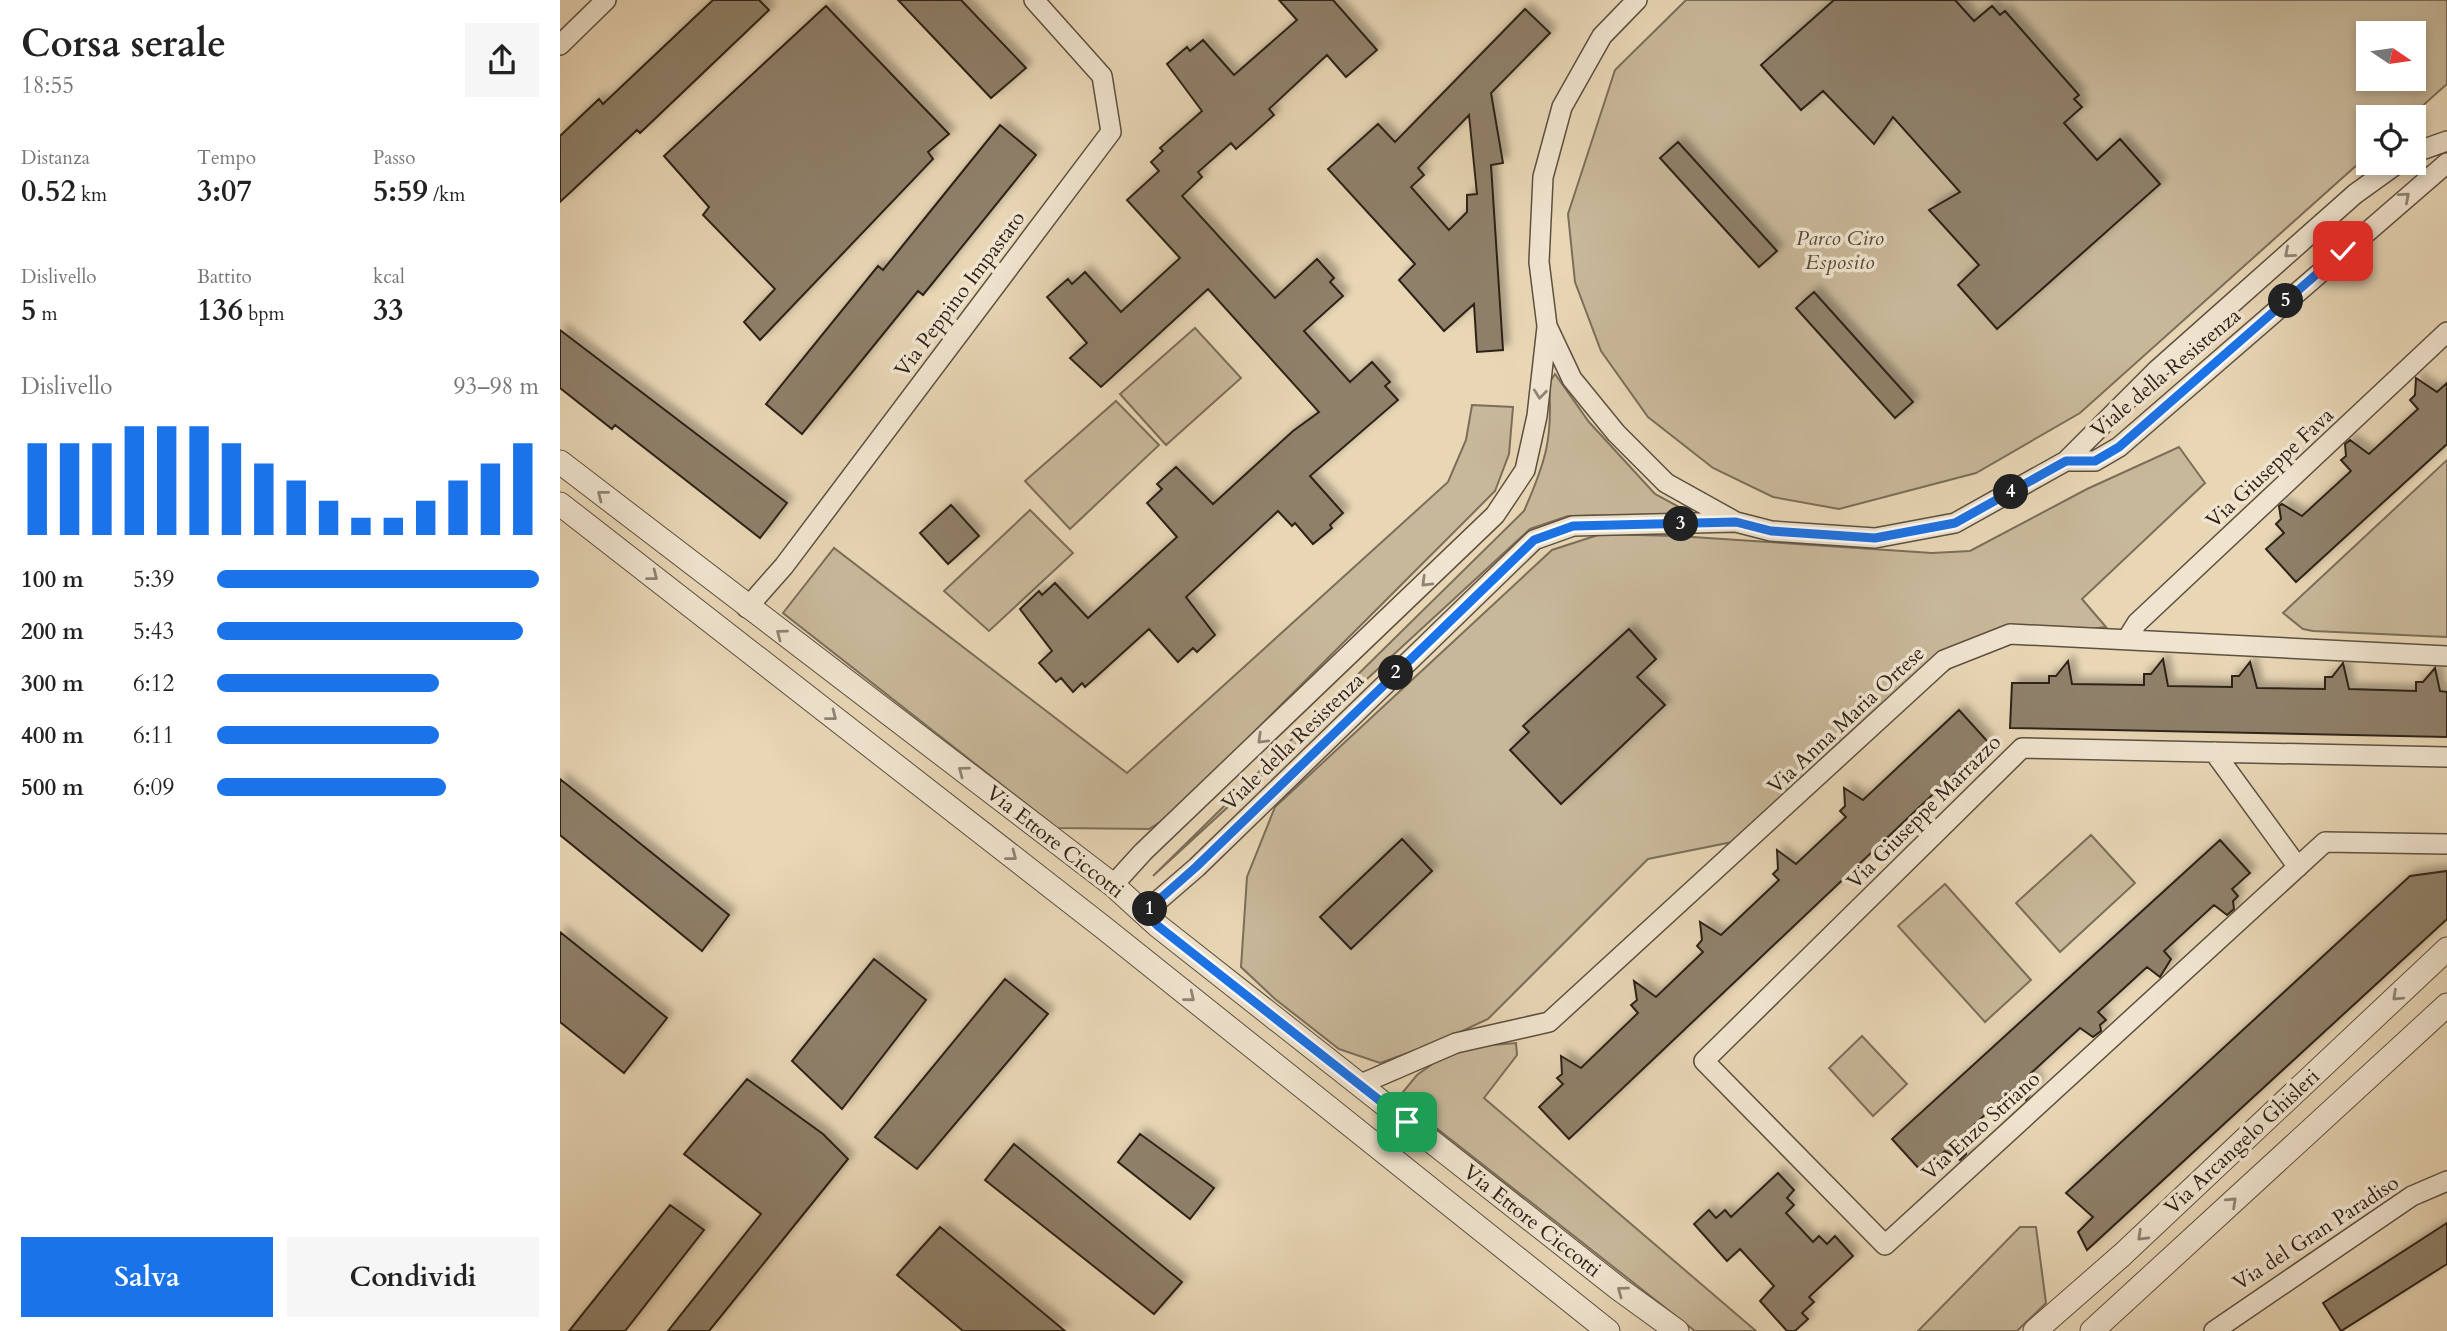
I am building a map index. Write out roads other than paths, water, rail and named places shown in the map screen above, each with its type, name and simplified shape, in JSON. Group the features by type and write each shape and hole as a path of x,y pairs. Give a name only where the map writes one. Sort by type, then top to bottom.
{"street":[{"path":"560,45 606,0"},
{"name":"Via Peppino Impastato","path":"747,608 784,566 1111,132 1102,76 1034,0"},
{"name":"Viale della Resistenza","path":"1113,885 1143,852 1496,515 1525,470 1537,416 1547,326 1538,262 1543,177 1562,107 1602,36 1637,0"},
{"path":"2426,148 2447,141"},
{"name":"Viale della Resistenza","path":"2066,461 2095,461 2119,447 2447,163"},
{"name":"Viale della Resistenza","path":"1547,326 1572,379 1616,433 1666,483 1736,522 1771,531 1875,538 1955,523 2066,461 2157,370 2355,194 2381,175"},
{"name":"Via Giuseppe Fava","path":"2127,639 2137,623 2447,332"},
{"name":"Via Ettore Ciccotti","path":"560,463 1113,885 1178,943 1619,1289 1678,1331"},
{"name":"Via Ettore Ciccotti","path":"560,505 1104,928 1608,1331"},
{"name":"Viale della Resistenza","path":"1145,912 1196,867 1534,540 1573,526 1736,522"},
{"name":"Via Anna Maria Ortese","path":"1361,1084 1456,1043 1549,1022 1944,660 2010,634 2447,656"},
{"name":"Via Giuseppe Marrazzo","path":"1704,1060 2022,748 2447,757"},
{"path":"2214,752 2298,867"},
{"name":"Via Enzo Striano","path":"1704,1060 1885,1245 2325,842 2447,844"},
{"path":"1104,928 1113,885"},
{"path":"1104,928 1145,912"},
{"name":"Via Arcangelo Ghisleri","path":"2035,1331 2122,1255 2447,949"},
{"name":"Via Arcangelo Ghisleri","path":"2092,1331 2447,1005"},
{"name":"Via del Gran Paradiso","path":"2214,1331 2412,1196 2447,1181"}],"park label":[{"name":"Parco Ciro Esposito","path":"1840,250"}]}
